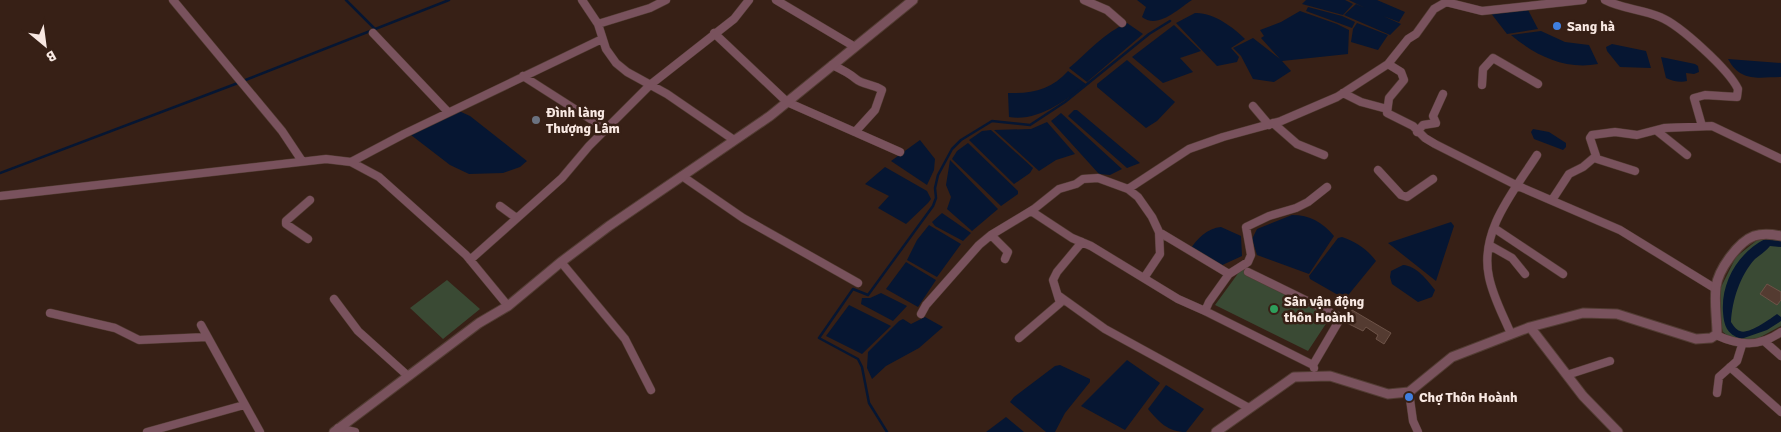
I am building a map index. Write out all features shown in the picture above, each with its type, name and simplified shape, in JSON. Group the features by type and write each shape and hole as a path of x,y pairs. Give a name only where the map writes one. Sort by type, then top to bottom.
{"street":[{"path":"173,0 282,131 302,161"},
{"path":"582,0 598,24 606,49 616,62 627,72 734,140"},
{"path":"598,24 650,8 666,0"},
{"path":"470,260 562,178 606,129 650,85 734,19 749,0"},
{"path":"776,0 855,47"},
{"path":"336,430 479,323 508,306 561,262 787,102 913,0"},
{"path":"1084,0 1107,10 1122,23"},
{"path":"1128,190 1189,149 1223,137 1271,124 1300,113 1343,92 1388,64 1408,39 1416,34 1434,9 1446,1 1482,10 1583,0"},
{"path":"1605,0 1619,7 1667,19 1676,25 1731,78 1738,88 1737,97 1705,95 1694,98 1702,126"},
{"path":"373,33 448,112"},
{"path":"714,33 787,102 900,152"},
{"path":"351,162 448,112 602,39"},
{"path":"1482,85 1483,69 1493,58 1538,84"},
{"path":"1387,109 1390,94 1404,80 1401,72 1388,64"},
{"path":"832,65 854,76 857,80 876,85 882,90 875,110 855,132"},
{"path":"523,76 606,129"},
{"path":"1343,92 1362,102 1387,109 1391,115 1413,126 1417,132 1434,144 1518,186 1620,230 1716,289"},
{"path":"1417,132 1422,125 1436,123 1433,116 1443,94"},
{"path":"1253,106 1271,124 1297,144 1324,156"},
{"path":"1552,200 1569,174 1583,167 1594,158 1596,152 1590,138 1592,135 1615,132 1637,135 1664,128 1712,126 1781,160"},
{"path":"1657,131 1687,155"},
{"path":"1511,334 1494,293 1487,255 1494,228 1537,155"},
{"path":"1594,158 1601,162 1619,165 1635,171"},
{"path":"0,196 302,161 326,159 351,162 379,177 470,260 508,306"},
{"path":"1378,170 1401,195 1407,197 1433,179"},
{"path":"682,176 743,218 858,283"},
{"path":"921,314 926,305 973,251 991,236 1031,211 1059,189 1076,184 1084,179 1098,178 1128,190 1138,197 1152,216 1159,232 1160,254 1144,278"},
{"path":"1205,311 1209,302 1229,274 1248,262 1251,255 1246,227 1269,216 1296,208 1308,202 1327,187"},
{"path":"308,239 286,224 286,221 310,200"},
{"path":"500,206 515,218"},
{"path":"1031,211 1072,238 1082,242 1178,299 1205,311 1314,370 1388,394 1408,392 1452,357 1530,327 1583,313 1603,313 1635,319 1696,339 1711,338 1716,334"},
{"path":"1494,228 1563,274"},
{"path":"1159,232 1229,274"},
{"path":"1716,334 1716,289 1725,266 1739,246 1748,238 1768,233 1781,236"},
{"path":"991,236 1004,246 1008,252 1006,259"},
{"path":"1019,338 1060,303 1053,280 1082,242"},
{"path":"1489,245 1512,258 1525,274"},
{"path":"561,262 624,340 651,390"},
{"path":"1216,432 1286,381 1314,370 1340,319 1338,316 1248,272"},
{"path":"1059,296 1105,329 1249,408"},
{"path":"334,299 342,313 368,343 408,376"},
{"path":"50,313 115,328 139,340 207,336"},
{"path":"201,325 260,432"},
{"path":"1530,327 1583,396 1618,432"},
{"path":"1716,334 1734,344 1742,345 1764,341 1781,332"},
{"path":"1764,341 1781,356"},
{"path":"1717,393 1715,382 1718,375 1730,368 1739,358 1742,345"},
{"path":"1567,375 1610,361"},
{"path":"1730,368 1781,412"},
{"path":"1408,392 1413,421 1418,432"},
{"path":"147,432 244,405"},
{"path":"336,430 355,432"}],"green space":[{"path":"1761,237 1781,239 1781,326 1753,341 1734,341 1723,332 1721,325 1721,287 1736,257"},
{"name":"Sân vận động thôn Hoành","path":"1242,268 1333,313 1308,351 1215,305"},
{"path":"447,280 480,309 443,339 410,308"}],"water":[{"path":"1137,0 1192,0 1168,16 1155,21 1142,17 1146,7"},
{"path":"1306,0 1345,0 1353,4 1343,15 1302,4"},
{"path":"1349,0 1377,0 1405,12 1399,22 1383,16 1401,24 1390,35 1344,15 1356,4 1365,8"},
{"path":"1308,7 1342,16 1355,22 1352,28 1306,11"},
{"path":"1527,8 1538,29 1507,34 1490,12"},
{"path":"1300,11 1349,30 1348,54 1282,61 1291,71 1274,82 1253,79 1241,56 1233,48 1253,38 1280,59 1261,38 1264,36 1260,30 1281,22"},
{"path":"1195,13 1202,13 1216,18 1229,25 1245,39 1231,48 1239,57 1237,62 1217,66 1176,23"},
{"path":"1127,23 1143,34 1087,82 1069,68 1104,37"},
{"path":"1357,23 1388,35 1378,50 1351,42 1353,29"},
{"path":"1174,25 1201,51 1180,58 1193,72 1163,83 1132,57"},
{"path":"1541,31 1565,42 1589,45 1598,64 1574,65 1551,60 1530,49 1511,35"},
{"path":"1612,44 1646,51 1651,68 1620,67 1607,51 1606,47"},
{"path":"1661,57 1695,64 1698,66 1699,72 1694,74 1686,73 1687,81 1685,82 1668,79 1666,78"},
{"path":"1728,59 1781,63 1781,77 1758,78 1745,75 1733,67"},
{"path":"1127,60 1175,102 1157,121 1146,128 1097,87 1097,84"},
{"path":"1068,71 1086,84 1050,109 1020,118 1009,117 1008,93 1025,93 1041,89 1055,82"},
{"path":"1074,110 1077,110 1140,163 1127,168 1068,116"},
{"path":"459,111 470,116 527,161 520,167 503,173 469,174 450,165 411,135"},
{"path":"1061,113 1122,169 1110,175 1099,174 1051,121"},
{"path":"1047,122 1075,154 1056,160 1039,171 994,130 1031,129"},
{"path":"1533,129 1549,132 1566,143 1566,147 1563,150 1534,139 1531,132"},
{"path":"991,130 1033,168 1030,173 1014,184 969,140 982,131"},
{"path":"920,140 935,159 934,170 927,185 891,161"},
{"path":"968,143 1018,191 1018,194 1001,206 952,159 957,151"},
{"path":"950,160 998,209 972,231 947,209 951,197 946,185"},
{"path":"885,167 927,191 931,199 906,224 878,208 889,196 865,184"},
{"path":"942,213 971,233 963,241 935,226 932,222"},
{"path":"1292,215 1304,216 1315,220 1334,236 1309,274 1257,255 1252,239 1257,229"},
{"path":"1451,222 1454,226 1436,281 1388,243"},
{"path":"929,225 961,244 937,277 907,260 917,240"},
{"path":"1221,227 1241,236 1242,256 1218,267 1190,250 1203,235 1212,229"},
{"path":"1342,237 1361,246 1376,261 1345,299 1310,279 1309,276 1338,238"},
{"path":"1765,239 1781,241 1781,247 1770,246 1750,265 1738,289 1731,322 1737,330 1744,332 1759,326 1777,314 1781,317 1781,321 1767,330 1741,339 1732,335 1725,325 1723,301 1725,290 1728,279 1739,260 1755,245"},
{"path":"906,262 936,280 918,307 886,289"},
{"path":"1403,265 1413,268 1425,278 1435,290 1432,297 1418,302 1392,284 1391,271"},
{"path":"881,293 907,306 893,321 861,304 862,298 870,298"},
{"path":"849,305 891,326 862,354 826,336"},
{"path":"925,317 943,327 919,348 886,366 872,379 867,368 868,352 899,321 903,319 911,324"},
{"path":"1127,360 1160,383 1125,430 1081,406"},
{"path":"1060,365 1090,379 1090,382 1065,413 1055,432 1046,432 1010,402 1055,366"},
{"path":"1166,385 1204,409 1186,432 1180,432 1164,425 1148,409"},
{"path":"1006,417 1024,432 986,432"}],"building":[{"path":"1767,284 1781,292 1781,300 1777,305 1760,294"},
{"path":"1352,310 1391,333 1384,344 1376,339 1378,335 1366,327 1363,331 1345,322"}],"waterway":[{"path":"346,0 375,29"},
{"path":"243,81 449,0"},
{"path":"887,432 869,403 862,367 858,359 819,338 853,289 868,295 933,206 936,198 935,188 938,175 952,149 961,140 992,121 1030,125 1065,102 1149,34 1170,21"},
{"path":"0,173 238,83"}],"place":[{"name":"Sang hà","path":"1557,26"},
{"name":"Đình làng Thượng Lâm","path":"536,120"},
{"name":"Sân vận động thôn Hoành","path":"1274,309"},
{"name":"Chợ Thôn Hoành","path":"1409,397"}]}
